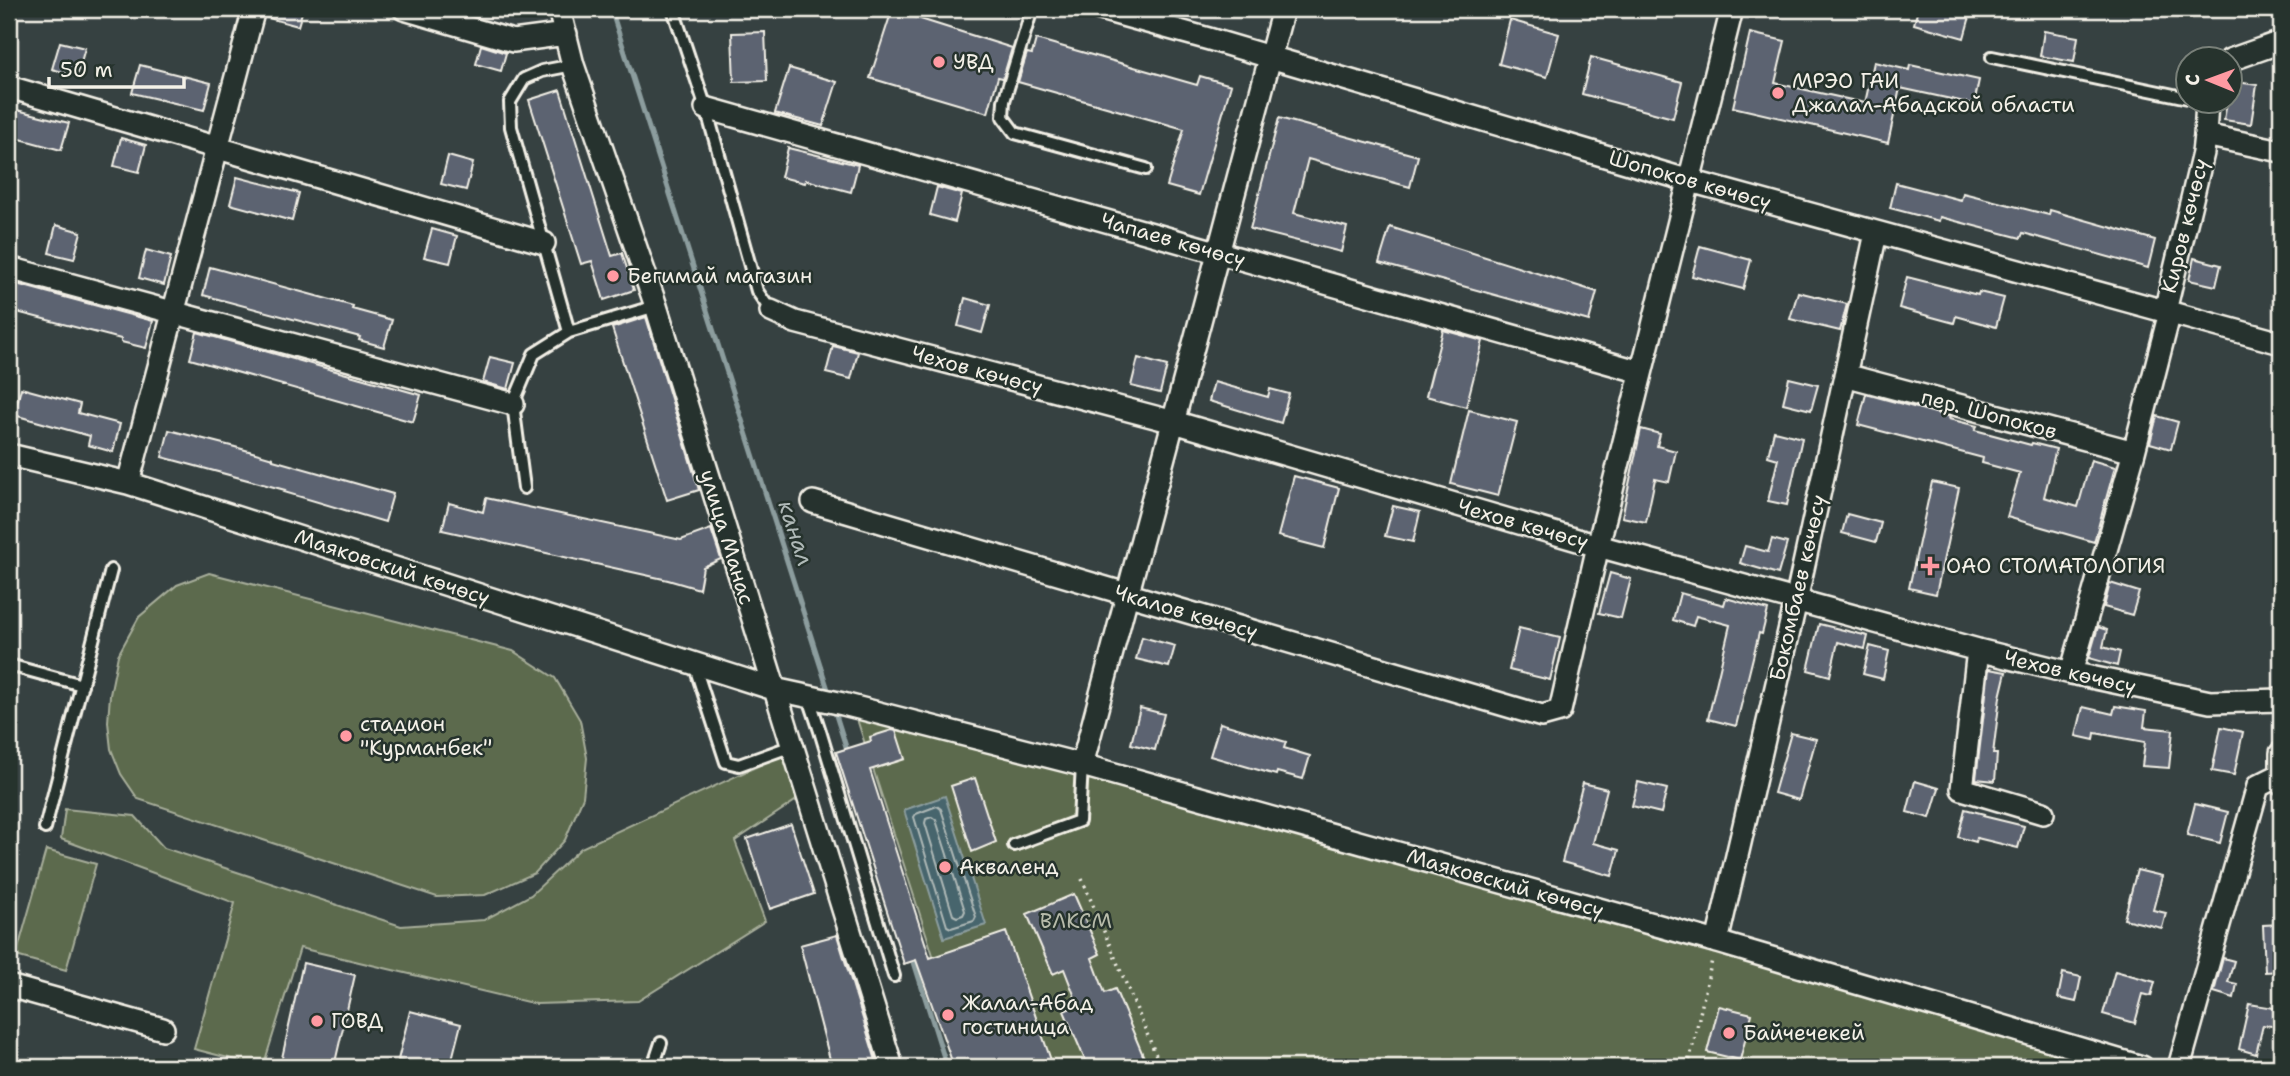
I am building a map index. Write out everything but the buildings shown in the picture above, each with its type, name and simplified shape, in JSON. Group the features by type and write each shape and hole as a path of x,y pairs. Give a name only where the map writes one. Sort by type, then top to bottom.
{"street":[{"path":"128,483 254,9"},
{"path":"404,9 513,41 566,34"},
{"name":"улица Манас","path":"559,9 573,65 656,306 892,1067"},
{"name":"Шопоков көчөсү","path":"1100,9 1690,181 2281,343"},
{"path":"1082,765 1129,595 1216,252 1283,9"},
{"path":"1598,546 1732,9"},
{"path":"2244,55 2281,42"},
{"path":"9,87 544,243"},
{"name":"Чапаев көчөсү","path":"706,108 1641,372"},
{"path":"2205,135 2206,116"},
{"name":"Киров көчөсү","path":"2167,312 2205,135 2281,151"},
{"name":"Бокомбаев көчөсү","path":"1717,942 1796,601 1876,233"},
{"path":"9,268 513,404"},
{"name":"Чехов көчөсү","path":"771,310 795,322 1174,422 1598,546 1978,650 2071,673 2210,702 2281,700"},
{"path":"2071,673 2134,452 2167,312"},
{"name":"пер. Шопоков","path":"1845,376 2134,452"},
{"name":"Маяковский көчөсү","path":"9,455 128,483 774,689 1082,765 1717,942 2142,1067"},
{"name":"Чкалов көчөсү","path":"813,502 1542,716 1560,711 1598,546"},
{"path":"1978,650 1962,789 2043,813"},
{"path":"2281,754 2281,783"},
{"path":"2179,1067 2258,786 2280,775"},
{"path":"9,986 163,1029"}],"lane":[{"path":"673,9 706,108 757,291 771,310"},
{"path":"1032,9 1004,102 1003,117 1015,133 1146,169"},
{"path":"1992,57 2174,95"},
{"path":"569,332 511,127 510,102 524,79 542,71 573,65"},
{"path":"524,488 513,404 534,354 569,332 656,306"},
{"path":"45,828 111,570"},
{"path":"693,663 726,762 739,765 792,746"},
{"path":"9,665 82,685"},
{"path":"810,696 894,976"},
{"path":"1014,845 1079,821 1082,765"},
{"path":"653,1067 661,1043"}],"path":[{"path":"1082,879 1161,1067"},
{"path":"1688,1067 1717,942"}],"green space":[{"name":"стадион \"Курманбек\"","path":"209,573 513,651 555,678 580,720 587,758 583,797 565,840 535,873 485,895 437,897 138,799 121,774 111,749 108,722 110,695 118,655 139,617 177,585"},
{"name":"ВЛКСМ","path":"855,713 1147,785 2108,1067 969,1067"},
{"path":"786,753 801,797 735,841 765,921 638,1001 536,1004 300,948 263,1067 194,1049 235,903 61,839 65,809 135,816 164,848 401,926 484,920 531,895 581,848"},
{"path":"46,850 96,864 66,970 16,956"}],"water":[{"name":"Акваленд","path":"945,796 986,925 944,938 904,810"}],"waterway":[{"name":"канал","path":"611,9 830,696"},
{"name":"канал","path":"834,709 848,753"},
{"name":"канал","path":"912,956 947,1067"}],"place":[{"name":"УВД","path":"939,62"},
{"name":"МРЭО ГАИ Джалал-Абадской области","path":"1778,93"},
{"name":"Бегимай магазин","path":"613,276"},
{"name":"ОАО СТОМАТОЛОГИЯ","path":"1930,566"},
{"name":"стадион \"Курманбек\"","path":"346,736"},
{"name":"Акваленд","path":"945,867"},
{"name":"Жалал-Абад гостиница","path":"948,1015"},
{"name":"ГОВД","path":"317,1021"},
{"name":"Байчечекей","path":"1729,1033"}]}
